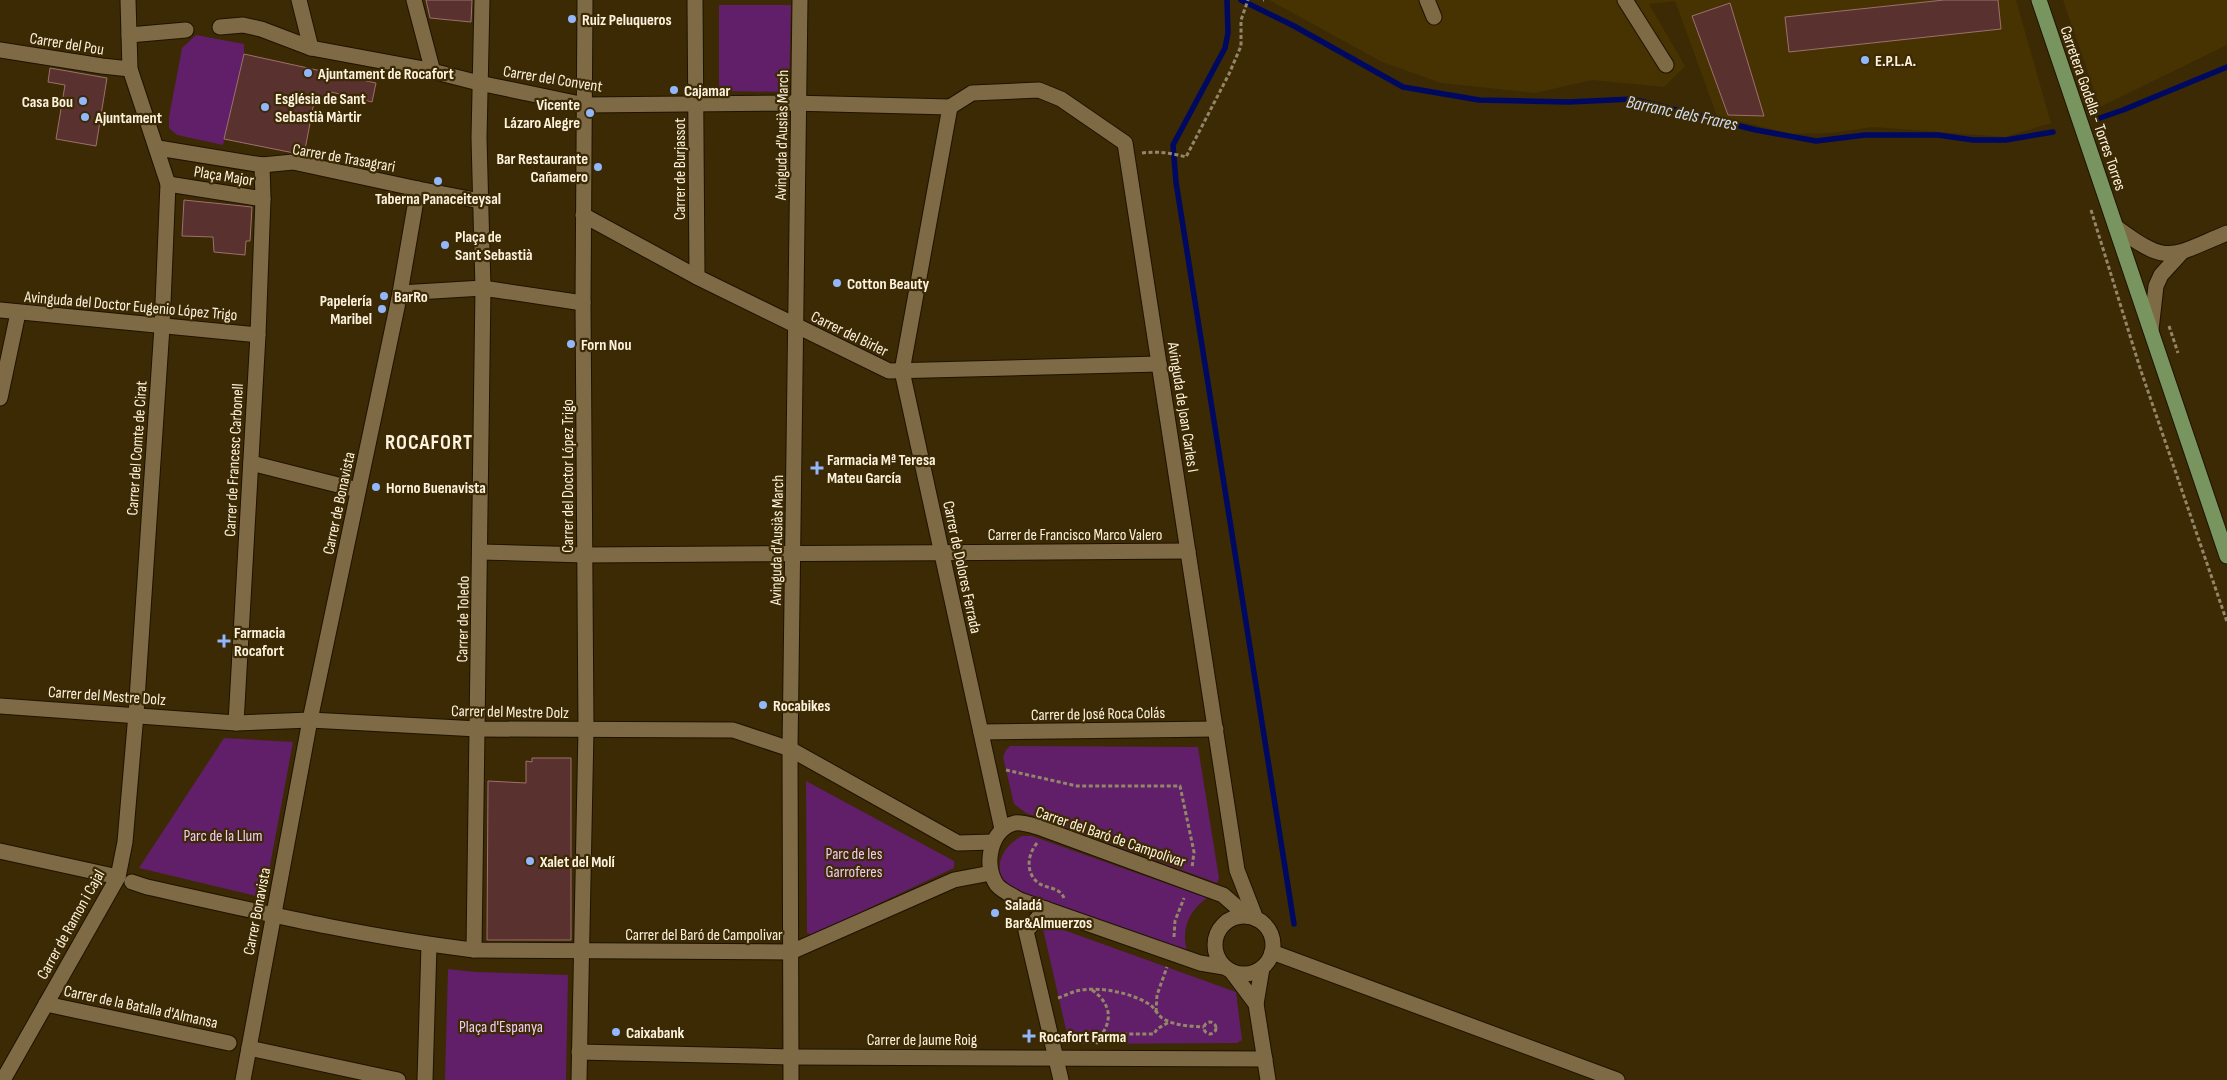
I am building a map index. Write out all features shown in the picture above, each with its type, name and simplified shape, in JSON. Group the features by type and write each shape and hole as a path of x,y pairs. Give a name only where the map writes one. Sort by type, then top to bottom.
{"main road":[{"name":"Carretera Godella - Torres Torres","path":"2039,0 2227,556"}],"street":[{"path":"128,0 130,68 158,148 168,184"},
{"path":"299,0 311,48"},
{"path":"414,0 432,72"},
{"path":"482,0 479,83 483,288"},
{"name":"Carrer del Doctor López Trigo","path":"581,952 586,729 583,303 585,0"},
{"name":"Carrer de Burjassot","path":"695,0 697,277"},
{"name":"Avinguda d'Ausiàs March","path":"791,1080 790,749 800,0"},
{"path":"1427,0 1434,18"},
{"path":"1625,0 1666,66"},
{"name":"Carrer del Convent","path":"220,28 243,25 261,29 311,48 585,105 799,103 950,107"},
{"path":"129,35 186,30"},
{"name":"Carrer del Pou","path":"0,50 102,66 130,68"},
{"name":"Avinguda de Joan Carles I","path":"950,107 972,92 1038,90 1061,99 1125,143 1237,870 1252,917"},
{"name":"Carrer de Dolores Ferrada","path":"950,107 902,371 1002,828"},
{"name":"Plaça Major","path":"158,148 262,166 263,199 168,184"},
{"name":"Carrer de Trasagrari","path":"262,166 293,162 418,189"},
{"name":"Carrer del Comte de Cirat","path":"136,714 162,327 168,184"},
{"path":"480,201 418,189 400,293 483,288 583,303"},
{"name":"Carrer de Francesc Carbonell","path":"236,723 258,335 263,199"},
{"name":"Carrer del Birler","path":"583,215 697,277 889,371 1159,364"},
{"path":"2116,227 2138,244 2164,255 2182,252 2227,233"},
{"path":"2151,330 2156,286 2161,275 2182,252"},
{"name":"Carrer de Toledo","path":"474,950 481,552 483,288"},
{"name":"Carrer de Bonavista","path":"310,720 400,293"},
{"name":"Avinguda del Doctor Eugenio López Trigo","path":"0,310 258,335"},
{"path":"0,398 18,313"},
{"path":"251,463 358,490"},
{"name":"Carrer de Francisco Marco Valero","path":"481,552 585,555 1188,551"},
{"name":"Carrer del Mestre Dolz","path":"0,706 136,714 236,723 310,720 478,729 733,730 790,749 958,842 993,842"},
{"name":"Carrer de Ramon i Cajal","path":"3,1080 46,1004 125,879 125,842 136,714"},
{"name":"Carrer Bonavista","path":"243,1080 310,720"},
{"name":"Carrer de José Roca Colás","path":"981,732 1216,729"},
{"name":"Carrer del Baró de Campolivar","path":"1002,828 1016,822 1038,827 1200,886 1228,898 1252,917"},
{"path":"1002,828 993,842 990,857 991,873 998,886 1020,900 1200,963 1228,969 1241,975 1252,974 1262,968 1270,959 1274,945 1271,935 1265,926 1252,917 1239,916 1226,922 1219,930 1215,945 1216,956 1228,969 1256,1004"},
{"path":"0,851 125,879 148,888 273,915 428,945 474,950 581,952 579,1080"},
{"name":"Avinguda de Joan Carles I","path":"1219,930 1237,870"},
{"name":"Carrer del Baró de Campolivar","path":"581,952 791,952 954,880 991,873"},
{"path":"1046,909 1026,931 1061,1080"},
{"path":"425,1080 428,945"},
{"path":"1272,952 1618,1080"},
{"path":"1262,968 1256,1004 1268,1080"},
{"name":"Carrer de la Batalla d'Almansa","path":"46,1004 229,1043"},
{"path":"249,1048 398,1080"},
{"name":"Carrer de Jaume Roig","path":"579,1052 791,1056 1265,1059"}],"path":[{"path":"1127,154 1160,151 1168,155 1186,157 1229,74 1241,46 1240,30 1244,7 1248,0"},
{"path":"2090,209 2140,368 2227,622"},
{"path":"1006,770 1077,786 1180,786 1194,852 1191,874"},
{"path":"1032,874 1029,854 1040,838"},
{"path":"1175,921 1188,891"},
{"path":"1156,1012 1157,995 1172,953"},
{"path":"1042,1002 1091,989 1129,997 1150,1004 1156,1012 1170,1022 1179,1025 1204,1027"},
{"path":"1091,989 1102,998 1108,1010 1108,1023 1102,1034 1098,1037 1094,1057"},
{"path":"1102,1034 1154,1034 1170,1022"}],"shaded area":[{"name":"E.P.L.A.","path":"1269,0 2016,0 2051,123 2005,137 1873,127 1831,133 1792,134 1717,116 1675,1 1649,4 1685,66 1664,87 1592,80 1535,93 1441,83 1382,62"},
{"path":"2063,0 2227,0 2227,45 2100,107"}],"green space":[{"path":"719,5 791,5 789,92 719,91"},
{"path":"196,35 244,44 244,54 223,145 177,135 169,128 169,117 182,48"},
{"name":"Parc de la Llum","path":"224,738 293,742 264,898 139,868"},
{"path":"1010,746 1198,747 1219,878 1217,883 1026,813 1014,804 1003,757"},
{"name":"Parc de les Garroferes","path":"806,781 954,861 954,868 812,935 807,933"},
{"path":"1022,836 1032,836 1207,898 1195,909 1187,923 1185,938 1188,954 1018,892 1008,885 1000,873 1001,860 1011,843"},
{"path":"1050,925 1236,992 1242,1040 1237,1043 1074,1044 1068,1038 1043,929"},
{"name":"Plaça d'Espanya","path":"448,969 476,972 568,975 566,1080 445,1080"}],"building":[{"path":"426,0 472,0 471,22 430,18"},
{"path":"1944,0 1998,0 2001,29 1789,52 1785,17"},
{"path":"1730,3 1764,116 1728,115 1692,16"},
{"name":"Església de Sant Sebastià Màrtir","path":"244,54 376,83 372,102 331,92 328,105 314,102 304,155 224,139"},
{"name":"Casa Bou","path":"50,68 107,78 96,146 56,139 65,85 48,82"},
{"path":"184,200 252,207 250,241 246,241 245,255 214,252 213,237 182,236"},
{"name":"Xalet del Molí","path":"532,758 571,758 571,940 487,940 488,781 526,783 526,761 532,762"}],"waterway":[{"path":"1227,0 1228,33 1225,48 1173,145 1176,182 1294,924"},
{"name":"Barranc dels Frares","path":"1241,0 1294,26 1403,87 1479,100 1569,102 1632,99 1756,130 1816,141 1865,135 1938,135 1973,140 2006,140 2053,132"},
{"name":"Barranc dels Frares","path":"2097,119 2227,67"}],"place":[{"name":"Ruiz Peluqueros","path":"572,19"},
{"name":"E.P.L.A.","path":"1865,60"},
{"name":"Ajuntament de Rocafort","path":"308,73"},
{"name":"Cajamar","path":"674,90"},
{"name":"Casa Bou","path":"83,101"},
{"name":"Església de Sant Sebastià Màrtir","path":"265,107"},
{"name":"Vicente Lázaro Alegre","path":"590,113"},
{"name":"Ajuntament","path":"85,117"},
{"name":"Bar Restaurante Cañamero","path":"598,167"},
{"name":"Taberna Panaceiteysal","path":"438,181"},
{"name":"Plaça de Sant Sebastià","path":"445,245"},
{"name":"Cotton Beauty","path":"837,283"},
{"name":"BarRo","path":"384,296"},
{"name":"Papelería Maribel","path":"382,309"},
{"name":"Forn Nou","path":"571,344"},
{"name":"Farmacia Mª Teresa Mateu García","path":"817,468"},
{"name":"Horno Buenavista","path":"376,487"},
{"name":"Farmacia Rocafort","path":"224,641"},
{"name":"Rocabikes","path":"763,705"},
{"name":"Xalet del Molí","path":"530,861"},
{"name":"Saladá Bar&Almuerzos","path":"995,913"},
{"name":"Caixabank","path":"616,1032"},
{"name":"Rocafort Farma","path":"1029,1036"}],"district":[{"name":"ROCAFORT","path":"429,442"}]}
